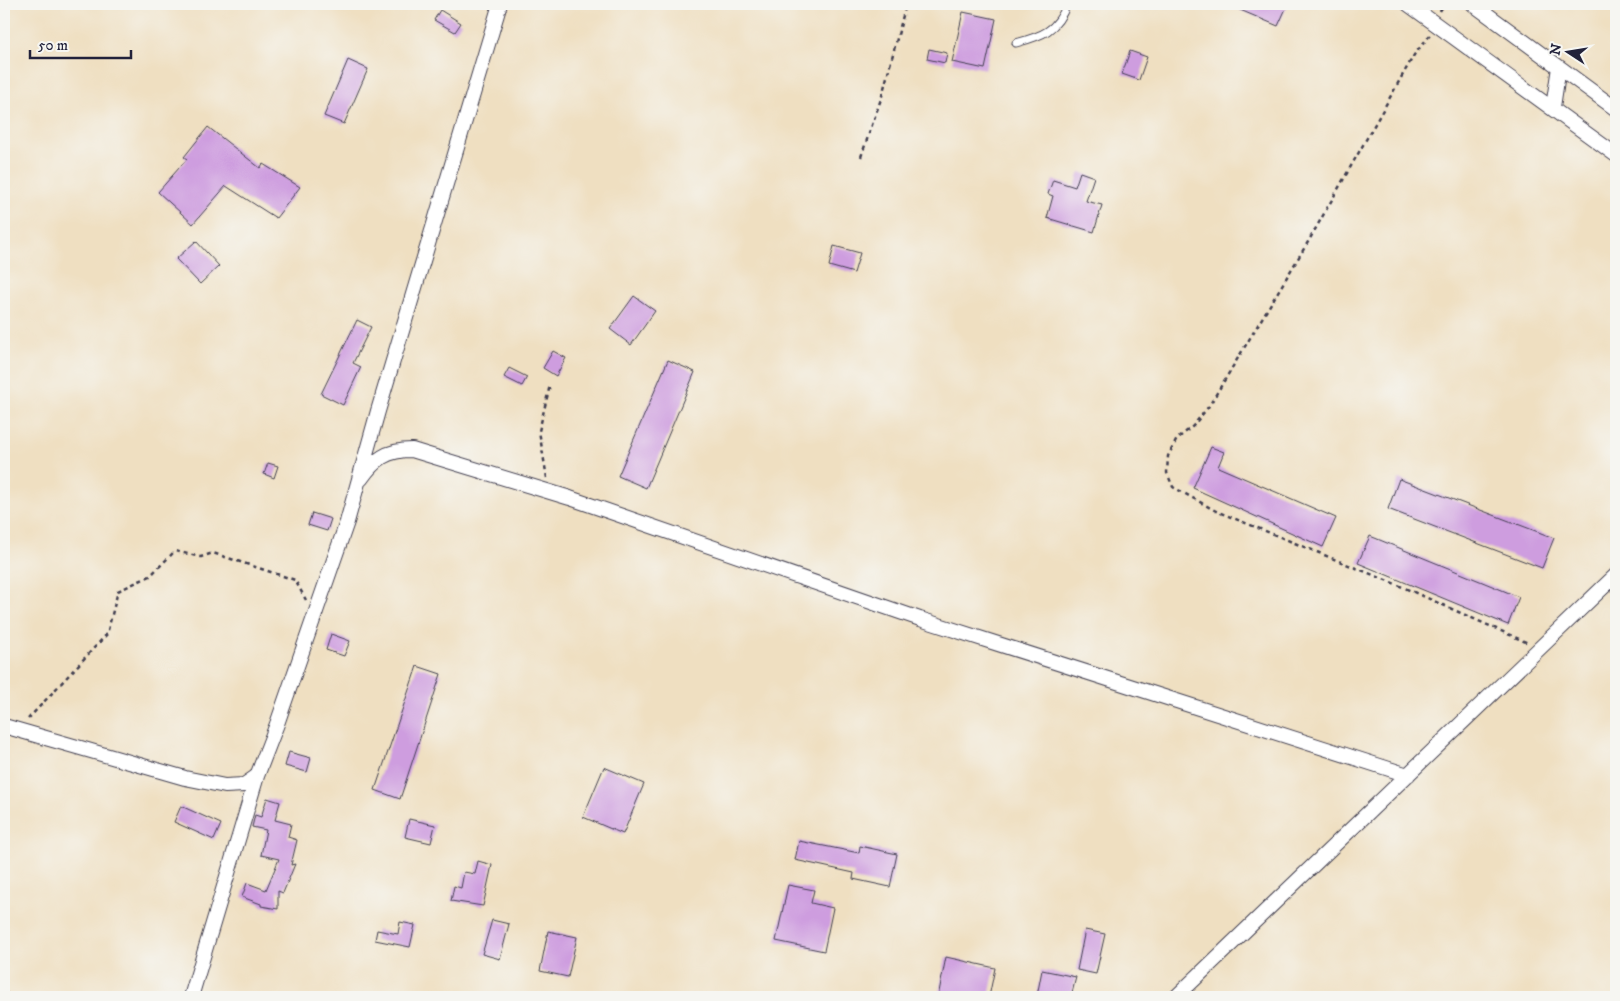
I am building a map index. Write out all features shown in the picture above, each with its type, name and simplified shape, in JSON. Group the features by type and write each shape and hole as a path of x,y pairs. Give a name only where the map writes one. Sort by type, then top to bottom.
{"street":[{"path":"191,997 257,776 315,616 361,479 381,402 500,4"},
{"path":"1408,4 1616,154"},
{"path":"1473,4 1616,109"},
{"path":"1553,107 1559,67"},
{"path":"361,479 369,467 384,456 396,450 412,450 550,492 911,616 1408,776"},
{"path":"1176,997 1616,575"},
{"path":"4,726 185,778 217,784 244,785 257,776"}],"lane":[{"path":"1016,43 1035,37 1053,28 1064,14 1067,4"}],"path":[{"path":"861,157 882,96 906,4"},
{"path":"1444,4 1430,35 1414,55 1375,127 1209,406 1193,426 1177,440 1168,456 1167,473 1174,487 1216,511 1398,585 1540,648"},
{"path":"550,386 539,430 550,492"},
{"path":"18,730 107,634 118,591 150,576 175,551 201,557 213,554 295,580 315,616"},
{"path":"4,993 20,997"}],"building":[{"path":"1226,4 1288,4 1278,26"},
{"path":"440,10 461,23 455,32 434,20"},
{"path":"963,12 996,19 985,69 952,62"},
{"path":"929,49 947,53 945,63 927,59"},
{"path":"1130,51 1147,57 1139,80 1122,74"},
{"path":"348,60 368,69 344,124 324,116"},
{"path":"208,127 260,168 263,164 300,187 276,218 226,186 193,224 158,192 187,159 184,157"},
{"path":"1080,172 1094,177 1086,201 1102,205 1094,232 1047,218 1053,196 1048,194 1053,180 1075,187"},
{"path":"196,241 219,266 200,284 176,259"},
{"path":"834,246 860,253 854,273 829,266"},
{"path":"634,296 655,311 631,345 610,329"},
{"path":"357,320 371,327 353,363 361,367 343,405 321,394"},
{"path":"553,351 566,358 556,376 543,368"},
{"path":"668,360 695,372 646,488 618,476"},
{"path":"509,368 527,377 522,386 504,377"},
{"path":"1211,447 1224,452 1218,467 1336,518 1323,547 1193,488"},
{"path":"268,463 278,466 274,478 264,474"},
{"path":"1399,479 1554,538 1542,568 1388,509"},
{"path":"312,513 331,519 327,531 308,525"},
{"path":"1370,536 1519,597 1508,625 1358,563"},
{"path":"331,634 350,641 344,656 326,650"},
{"path":"417,666 441,674 400,799 375,790"},
{"path":"289,752 311,758 307,772 285,766"},
{"path":"604,767 644,784 623,834 583,817"},
{"path":"267,798 280,802 275,820 291,824 288,837 297,840 291,865 295,864 283,893 278,891 278,909 261,906 261,904 242,897 247,883 266,890 279,859 261,855 266,830 252,827 255,815 261,817"},
{"path":"181,806 221,824 214,840 174,822"},
{"path":"409,819 435,825 431,843 405,837"},
{"path":"799,841 859,853 860,846 897,854 890,887 853,879 854,873 795,860"},
{"path":"478,861 492,865 483,906 451,901 454,886 461,888 464,872 475,874"},
{"path":"788,885 814,890 811,903 833,908 824,951 776,941"},
{"path":"492,920 509,924 500,959 482,954"},
{"path":"400,922 415,925 410,947 375,940 377,930 398,934"},
{"path":"1085,930 1105,934 1096,974 1077,970"},
{"path":"548,931 577,937 568,977 540,971"},
{"path":"946,957 995,968 989,997 938,997"},
{"path":"1042,970 1076,977 1071,997 1037,996"}]}
